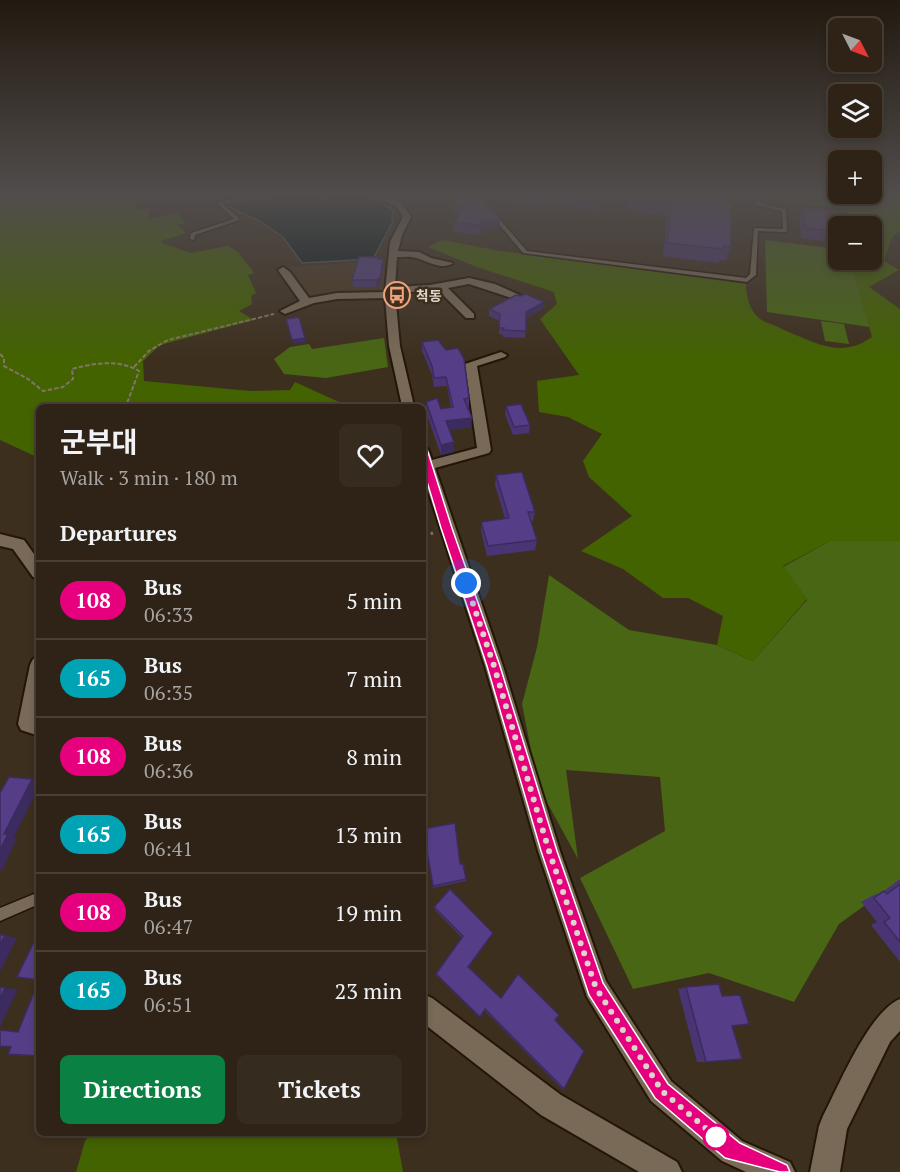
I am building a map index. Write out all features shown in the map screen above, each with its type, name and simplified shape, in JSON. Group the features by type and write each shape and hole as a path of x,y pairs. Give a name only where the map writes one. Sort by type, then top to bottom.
{"street":[{"path":"394,251 391,322 399,371 407,404"},
{"path":"394,254 419,255 429,261 448,263"},
{"path":"283,270 292,279 297,293 307,302"},
{"path":"285,311 307,302 337,296 391,293 469,281 491,286 521,298"},
{"path":"440,286 470,316"},
{"path":"426,459 484,450 478,423 477,389 471,364 501,356"},
{"path":"426,462 446,528 494,666 549,851 596,988 662,1091 732,1150 780,1172"},
{"path":"0,540 18,544 36,569"},
{"path":"36,681 28,724 36,726"},
{"path":"426,1009 551,1105 667,1172"},
{"path":"825,1172 833,1126 881,1033 900,1012"}],"lane":[{"path":"524,251 747,280 753,275 755,251"},
{"path":"0,915 36,899"}],"path":[{"path":"134,367 141,357 155,345 168,340 285,311"},
{"path":"0,354 4,358 4,366 9,371 31,380 34,387 43,391 63,387 73,379 72,369 82,365 120,364 134,367 139,371 137,383 129,392 126,404"}],"shaded area":[{"path":"293,251 377,251 373,259 302,263"},
{"path":"384,261 385,293 308,299 300,292 288,267"}],"green space":[{"path":"0,251 184,251 190,253 236,251 254,273 248,275 256,293 251,296 252,304 239,311 254,320 160,345 143,361 144,381 250,391 290,390 295,382 340,404 36,404 36,457 0,440"},
{"path":"437,251 498,251 746,284 749,302 759,318 807,340 839,348 861,344 872,337 853,270 882,270 882,251 887,251 884,261 899,270 869,287 900,309 900,541 830,541 783,566 807,599 753,661 717,645 723,616 688,598 663,598 623,569 581,551 632,516 589,477 583,461 602,434 568,417 539,412 537,381 579,375 540,319 557,304 554,292 477,267"},
{"path":"765,251 828,251 828,270 853,270 870,327 767,312"},
{"path":"821,321 844,324 849,344 825,341"},
{"path":"384,338 388,367 326,378 284,374 274,359 290,347 309,344 312,349"},
{"path":"830,541 900,541 900,880 839,924 794,1002 709,973 633,989 580,878 665,831 660,777 566,770 578,859 538,786 522,704 537,647 549,575 629,630 717,645 753,661 807,600 783,567"},
{"path":"89,1136 397,1136 403,1172 76,1172 85,1141"}],"building":[{"path":"359,257 383,259 380,278 352,280"},
{"path":"526,294 544,302 526,312 526,331 499,328 500,314 489,309 516,295"},
{"path":"299,317 305,338 292,340 286,319"},
{"path":"438,340 446,350 458,348 464,359 469,398 464,399 472,418 446,421 454,442 441,445 426,402 437,398 441,409 453,407 446,377 434,378 432,366 422,342"},
{"path":"521,404 530,425 514,427 506,406"},
{"path":"522,472 535,512 528,512 537,540 488,546 481,522 509,518 496,475"},
{"path":"9,777 32,779 4,834 8,834 0,850 0,793"},
{"path":"455,823 460,864 463,864 466,879 433,886 426,846 426,828"},
{"path":"900,884 900,942 884,922 890,918 874,898 884,891 887,894"},
{"path":"450,889 493,933 468,967 501,998 518,974 559,1015 555,1020 584,1051 564,1089 485,1009 480,1017 436,974 463,936 434,907"},
{"path":"0,935 5,935 0,945"},
{"path":"36,942 36,980 17,977"},
{"path":"719,984 722,996 740,995 749,1024 732,1026 742,1059 706,1062 686,987"},
{"path":"0,987 5,988 0,999"},
{"path":"36,987 36,1056 8,1054 11,1047 0,1046 0,1030 18,1032"}],"bus line":[{"name":"108","path":"426,462 446,528 494,666 549,851 596,988 662,1091 732,1150 780,1172"}],"place":[{"name":"척동","path":"397,295"}],"route":[{"path":"466,583 494,666 549,851 596,988 662,1091 716,1137"}]}
